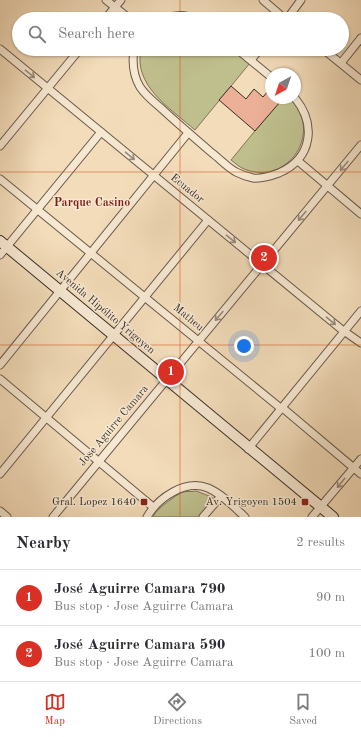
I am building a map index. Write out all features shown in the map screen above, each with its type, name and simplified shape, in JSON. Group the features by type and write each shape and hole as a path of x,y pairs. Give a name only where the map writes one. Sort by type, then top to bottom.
{"main road":[{"name":"Avenida Hipólito Yrigoyen","path":"2,248 333,517"}],"street":[{"path":"106,0 121,12"},
{"path":"111,12 121,0"},
{"path":"263,0 278,12"},
{"path":"292,12 301,0"},
{"path":"349,53 361,38"},
{"name":"Ecuador","path":"0,49 262,264 361,343"},
{"path":"0,146 74,56"},
{"path":"134,56 133,67 140,87 146,95 188,133 236,172 253,178 270,176 285,170 298,161 308,141 309,130 300,104"},
{"path":"245,56 265,72"},
{"path":"250,60 254,56"},
{"path":"332,56 361,80"},
{"path":"341,63 347,56"},
{"path":"2,248 37,211 101,132"},
{"path":"0,365 188,133"},
{"name":"Jose Aguirre Camara","path":"53,517 361,145"},
{"path":"298,161 361,214"},
{"name":"Matheu","path":"0,179 37,211 282,408 361,474"},
{"path":"0,474 208,220"},
{"path":"248,449 361,311"},
{"path":"0,379 153,506"},
{"path":"312,517 361,459"},
{"path":"147,517 153,506 175,491 198,486 204,487 221,496 245,517"},
{"path":"203,517 221,496"},
{"path":"0,511 7,517"}],"green space":[{"path":"140,56 241,56 250,63 195,130 156,95 148,85 140,62"},
{"path":"277,104 294,104 299,111 303,126 302,140 296,153 287,163 275,170 260,172 244,169 231,160"},
{"path":"196,491 212,497 212,501 199,517 153,517 171,499 183,492"}],"building":[{"path":"231,86 246,99 254,89 263,97 265,95 265,104 278,104 255,131 219,100"}],"place":[{"name":"José Aguirre Camara 590","path":"264,258"},
{"name":"José Aguirre Camara 790","path":"171,372"},
{"name":"Gral. Lopez 1640","path":"144,502"},
{"name":"Av. Yrigoyen 1504","path":"305,502"}],"district":[{"name":"Parque Casino","path":"92,203"}]}
